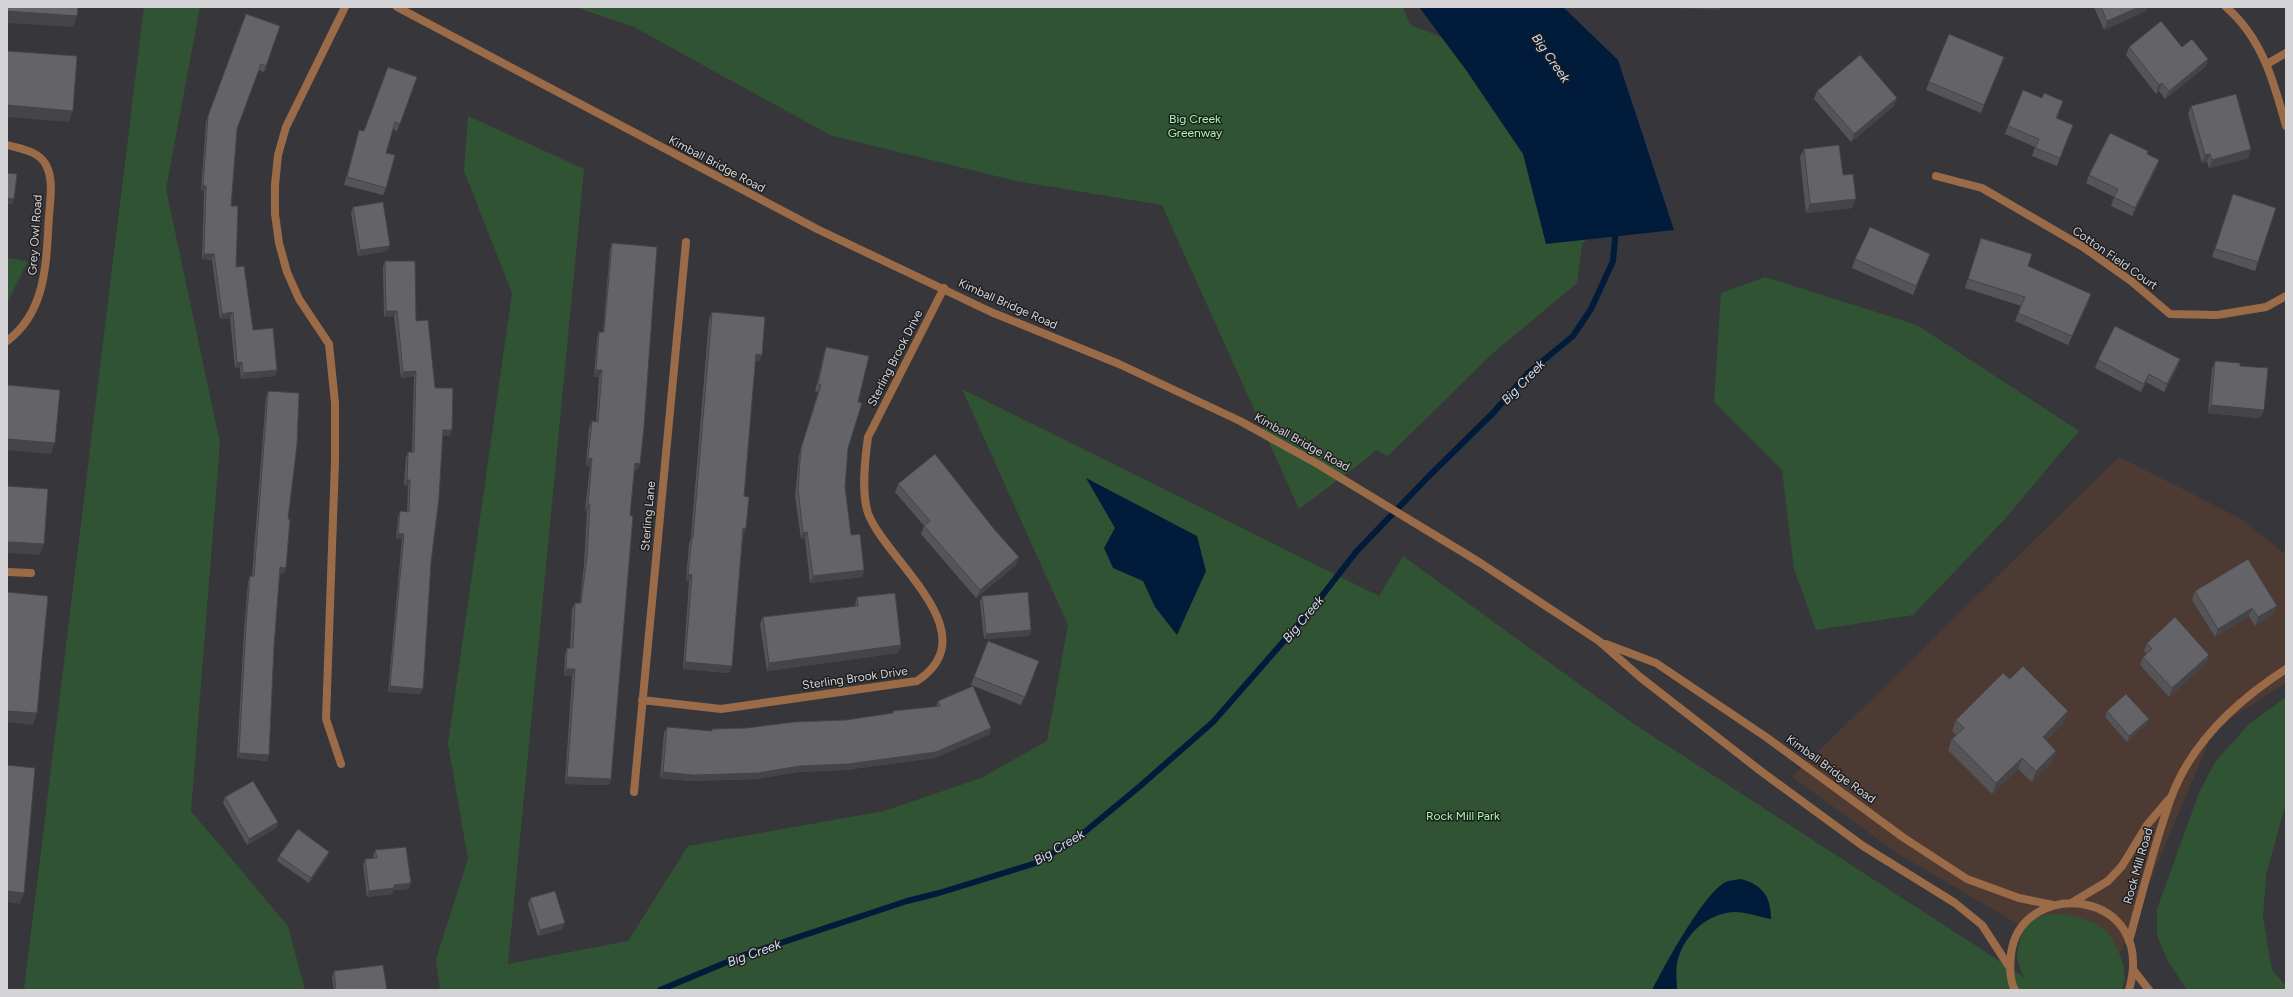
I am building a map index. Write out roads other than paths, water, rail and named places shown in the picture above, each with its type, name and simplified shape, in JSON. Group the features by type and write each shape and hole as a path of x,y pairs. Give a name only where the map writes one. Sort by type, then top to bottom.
{"street":[{"path":"341,764 326,719 335,462 335,403 329,344 299,299 287,272 278,236 275,214 274,185 278,155 286,127 345,7"},
{"name":"Kimball Bridge Road","path":"396,7 803,222 944,288 991,312 1141,374 1240,421 1316,463 1479,562 1599,641 1640,677 1762,772 1863,846 1955,903 1982,926 2010,968"},
{"path":"2226,7 2253,38 2267,64 2286,126"},
{"path":"2267,64 2286,53"},
{"name":"Grey Owl Road","path":"7,145 33,152 46,164 51,179 45,274 40,293 33,312 20,332 7,341"},
{"name":"Cotton Field Court","path":"1936,176 1982,188 2084,247 2131,281 2170,314 2217,315 2266,307 2286,296"},
{"name":"Sterling Lane","path":"634,792 686,242"},
{"name":"Sterling Brook Drive","path":"642,700 721,709 917,681 931,672 937,662 941,650 942,634 939,619 930,601 876,529 868,511 865,460 868,437 944,288"},
{"path":"7,572 30,573"},
{"name":"Kimball Bridge Road","path":"1599,641 1656,663 1766,737 1904,838 1967,879 2019,898 2053,905"},
{"name":"Rock Mill Road","path":"2129,941 2171,797 2189,762 2226,715 2248,696 2286,669"},
{"name":"Rock Mill Road","path":"2074,902 2108,882 2122,866 2147,825 2171,797"},
{"path":"2015,990 2010,968 2012,947 2021,929 2035,914 2053,905 2074,902 2094,906 2112,916 2126,932 2134,951 2134,972 2130,990"},
{"path":"2134,972 2149,990"}],"water":[{"path":"1419,7 1563,7 1618,60 1674,230 1546,244 1523,154 1466,70"},
{"path":"1086,478 1197,536 1206,571 1177,635 1155,607 1143,581 1113,568 1104,548 1115,528"},
{"path":"1741,879 1760,888 1764,893 1771,911 1771,919 1734,912 1715,917 1707,921 1692,933 1686,941 1678,959 1676,974 1677,990 1652,990 1685,931 1707,900 1726,882"}],"waterway":[{"name":"Big Creek","path":"660,990 744,955 907,901 939,893 1036,863 1075,840 1139,787 1213,722 1311,610 1356,552 1428,477 1493,413 1528,373 1573,336 1591,309 1613,261 1616,229"}],"park label":[{"name":"Big Creek Greenway","path":"1195,126"},
{"name":"Rock Mill Park","path":"1463,816"}]}
